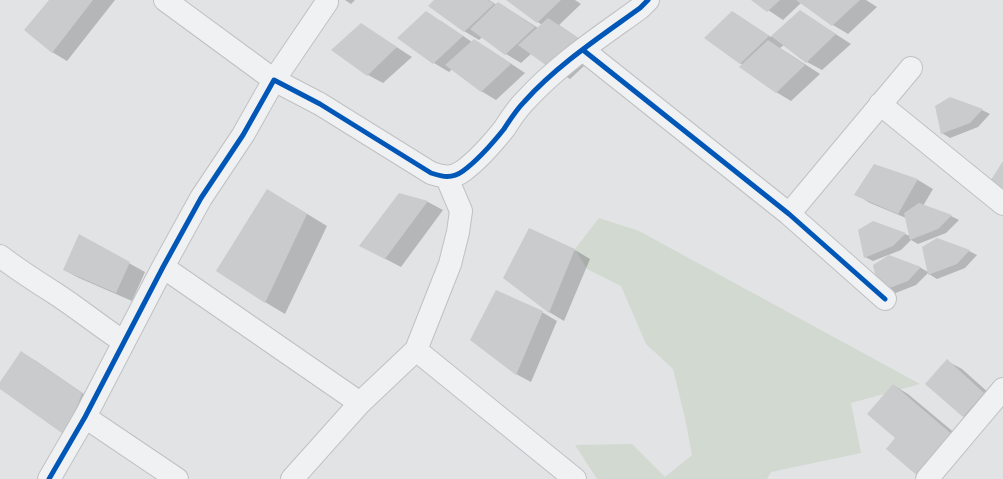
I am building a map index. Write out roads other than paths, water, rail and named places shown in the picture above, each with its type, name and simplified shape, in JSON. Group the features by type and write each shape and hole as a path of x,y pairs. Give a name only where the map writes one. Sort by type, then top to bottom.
{"street":[{"path":"165,0 274,80 320,104 431,174 447,178 462,172 481,155 502,131 523,103 547,79 582,50 640,8 648,0"},
{"path":"48,479 85,417 163,267 201,198 243,135 274,80 327,2"},
{"path":"582,50 789,214 885,299"},
{"path":"789,214 911,68"},
{"path":"880,104 1003,204"},
{"path":"292,479 360,403 416,350 450,264 458,232 461,211 447,178"},
{"path":"0,256 20,272 57,294 124,342"},
{"path":"163,267 360,403"},
{"path":"416,350 575,479"},
{"path":"927,479 1003,390"},
{"path":"85,417 177,479"}]}
